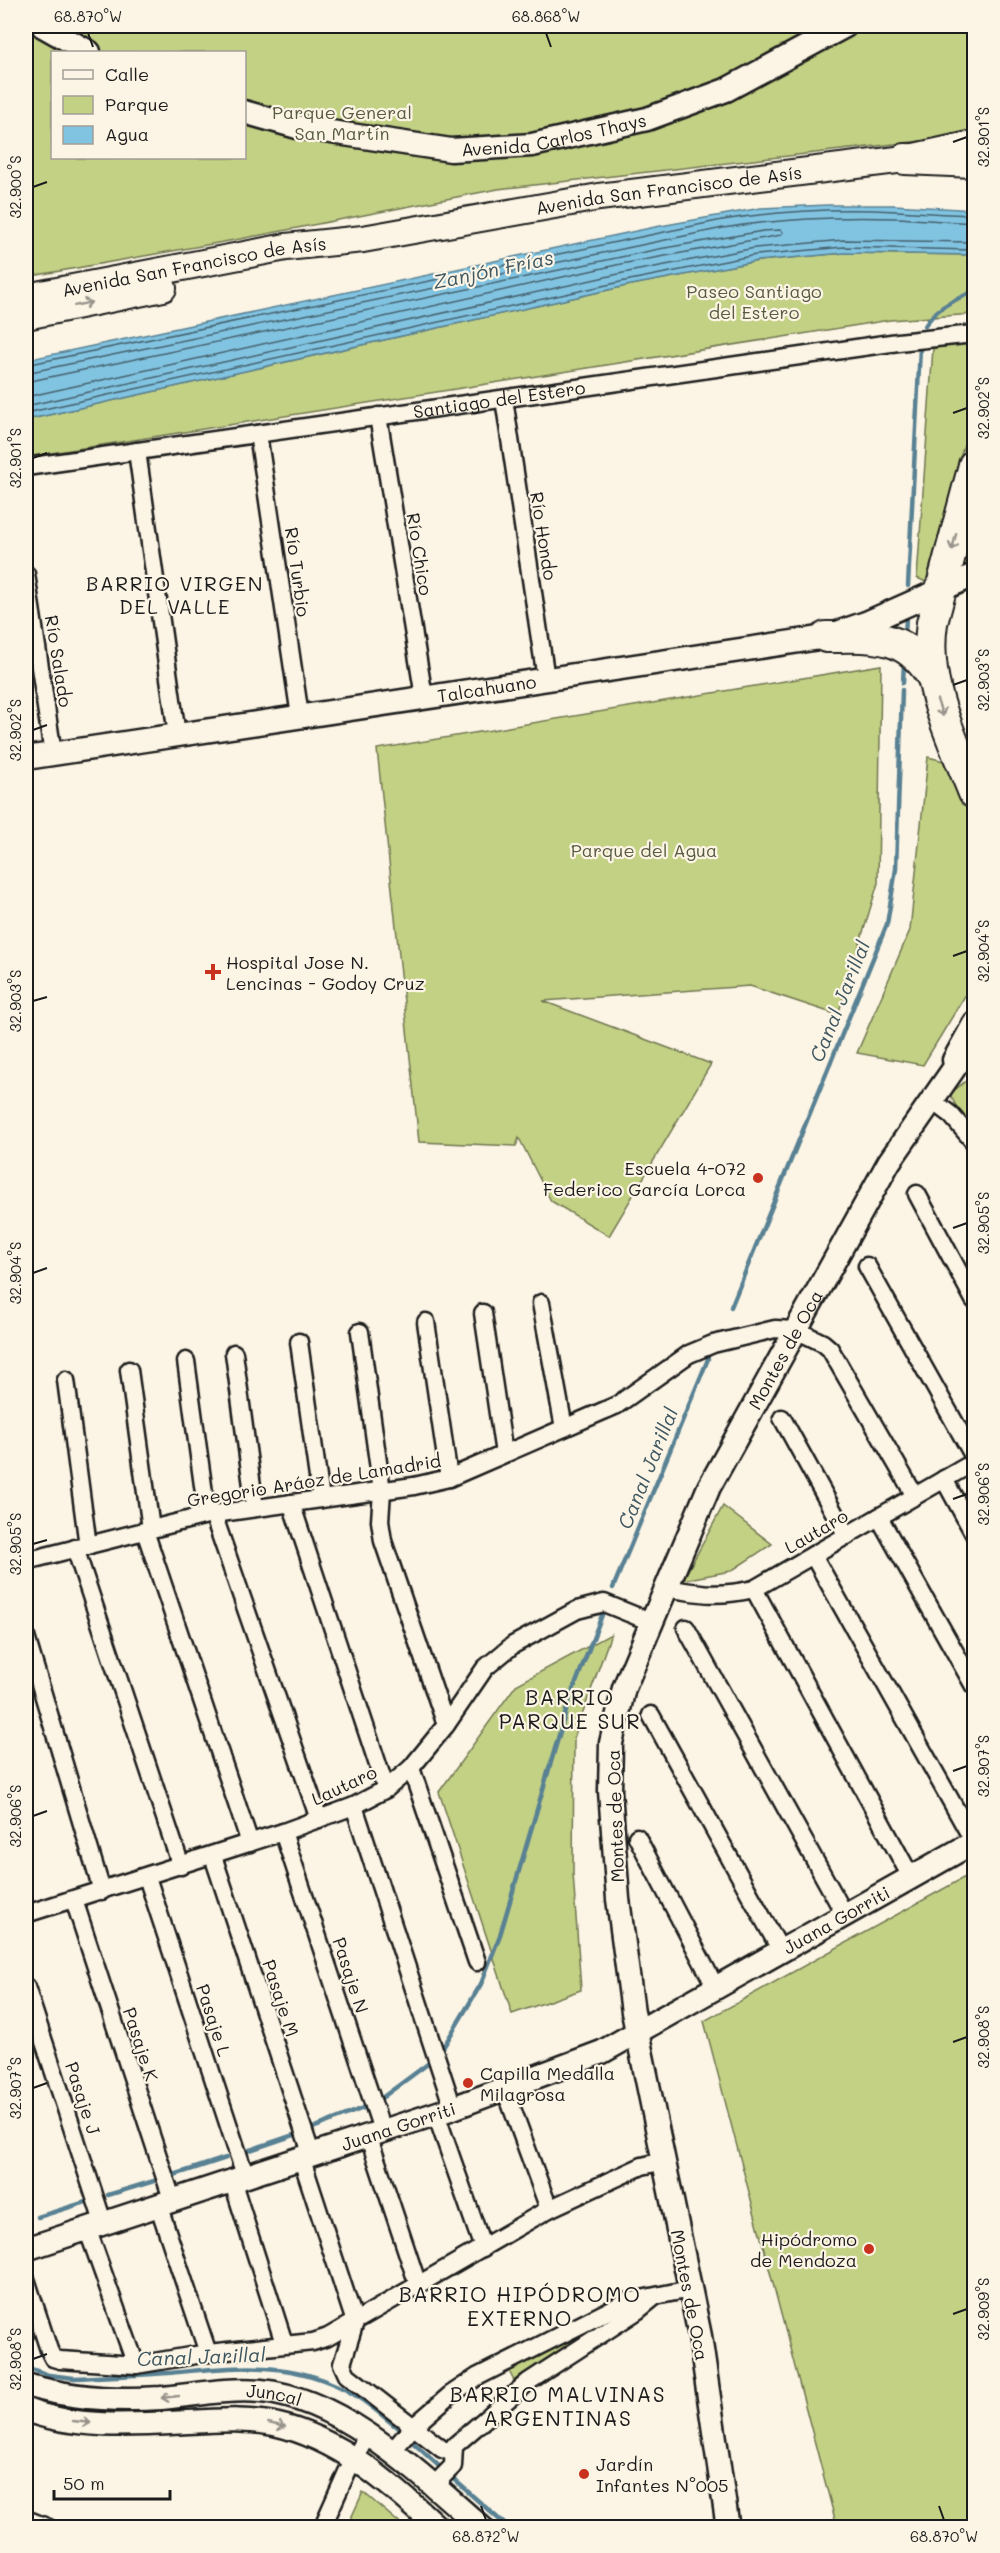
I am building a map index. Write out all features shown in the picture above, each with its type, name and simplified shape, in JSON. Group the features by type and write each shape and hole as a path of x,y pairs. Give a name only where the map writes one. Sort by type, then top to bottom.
{"highway":[{"path":"905,159 975,162"},
{"path":"975,465 929,642 931,675 939,705 975,793"},
{"path":"826,636 880,637 891,640 917,656 931,675"}],"main road":[{"name":"Avenida San Francisco de Asís","path":"26,297 286,247 363,239 599,197 905,159 975,144"},
{"name":"Avenida San Francisco de Asís","path":"26,316 288,262 363,239"}],"street":[{"path":"43,26 86,51"},
{"name":"Avenida Carlos Thays","path":"246,113 297,127 451,150 532,145 647,119 726,90 845,26"},
{"name":"Santiago del Estero","path":"26,467 898,342 975,334"},
{"name":"Río Hondo","path":"504,399 546,679"},
{"name":"Río Chico","path":"378,416 424,698"},
{"name":"Río Turbio","path":"258,434 300,716"},
{"path":"137,451 177,735"},
{"name":"Río Salado","path":"26,574 53,754"},
{"path":"941,589 975,575"},
{"name":"Talcahuano","path":"26,758 826,636 866,623 941,589"},
{"name":"Montes de Oca","path":"931,1100 975,1024"},
{"name":"Montes de Oca","path":"728,2528 700,2336 636,2032 618,1899 610,1791 611,1743 624,1688 709,1487 889,1162 962,1057 975,1048"},
{"path":"931,1100 951,1115 975,1142"},
{"path":"916,1194 975,1300"},
{"path":"867,1266 975,1456"},
{"path":"541,1303 564,1428"},
{"path":"483,1313 504,1454"},
{"path":"426,1322 449,1478"},
{"name":"Gregorio Aráoz de Lamadrid","path":"26,1561 210,1514 381,1491 449,1478 617,1405 689,1354 713,1344 775,1329 796,1330"},
{"path":"796,1330 830,1349 915,1496"},
{"path":"360,1332 381,1491 380,1521 383,1541 446,1725"},
{"path":"299,1342 321,1499"},
{"path":"234,1353 255,1508"},
{"path":"186,1361 210,1514 319,1819"},
{"path":"129,1370 148,1530 250,1843"},
{"path":"66,1380 81,1547 182,1866"},
{"path":"782,1418 847,1536"},
{"name":"Lautaro","path":"666,1588 709,1596 754,1589 975,1462"},
{"path":"944,1479 975,1534"},
{"path":"291,1503 386,1789"},
{"path":"879,1517 975,1686"},
{"path":"813,1555 974,1842"},
{"path":"754,1589 911,1877"},
{"name":"Lautaro","path":"26,1911 74,1900 182,1866 354,1806 386,1789 411,1768 446,1725 485,1668 513,1645 577,1610 604,1603 651,1622"},
{"path":"686,1628 845,1915"},
{"path":"26,1637 102,1891"},
{"path":"651,1715 781,1951"},
{"path":"411,1768 477,1962"},
{"path":"354,1806 483,2248"},
{"name":"Pasaje N","path":"284,1832 375,2133 418,2285"},
{"path":"637,1837 716,1988"},
{"name":"Juana Gorriti","path":"26,2249 444,2111 602,2052 974,1842"},
{"name":"Pasaje M","path":"213,1856 306,2155 354,2322"},
{"name":"Pasaje L","path":"147,1877 238,2178 284,2343"},
{"name":"Pasaje K","path":"74,1900 208,2353"},
{"name":"Pasaje J","path":"26,1987 136,2365"},
{"path":"505,2089 549,2209"},
{"path":"26,2279 53,2358 60,2361 136,2365 208,2353 321,2339 549,2209 642,2166 664,2162"},
{"path":"393,2451 413,2427 450,2395 477,2377 626,2302 690,2289"},
{"path":"439,2490 442,2478 453,2466 454,2446 528,2382 637,2311 656,2296"},
{"path":"354,2322 342,2364 347,2375 442,2449 453,2453"},
{"name":"Juncal","path":"26,2385 60,2394 93,2399 159,2398 229,2391 260,2391 290,2396 319,2408 368,2434 393,2451 482,2528"},
{"name":"Juncal","path":"26,2410 42,2416 84,2423 146,2425 230,2420 274,2424 312,2436 354,2459 394,2487 438,2528"},
{"path":"322,2528 368,2434"},
{"path":"26,2519 49,2528"}],"green space":[{"name":"Parque General San Martín","path":"26,26 974,26 974,135 498,189 240,239 26,277"},
{"name":"Paseo Santiago del Estero","path":"844,253 974,255 974,314 890,320 26,457 26,420 626,286 758,261"},
{"path":"974,343 974,408 926,582 917,578 933,348"},
{"path":"974,523 974,566 961,572"},
{"name":"Parque del Agua","path":"881,665 878,883 838,1015 750,986 543,1001 711,1064 609,1236 551,1201 519,1138 516,1146 419,1142 377,749"},
{"path":"928,757 944,761 954,778 974,827 974,981 923,1065 857,1053 910,930"},
{"path":"974,1074 974,1142 950,1094"},
{"path":"723,1506 772,1544 731,1571 683,1580"},
{"path":"611,1634 574,1738 573,1873 581,1990 512,2014 439,1792 516,1685"},
{"name":"Hipódromo de Mendoza","path":"974,1872 974,2527 837,2527 704,2021"},
{"path":"617,2315 514,2381 508,2369"},
{"path":"363,2492 404,2527 347,2527"}],"water":[{"name":"Zanjón Frías","path":"894,205 974,210 974,255 844,253 758,261 626,286 26,420 26,360 655,227 761,208"}],"waterway":[{"path":"925,326 941,309 974,291"},
{"path":"908,586 920,348"},
{"name":"Canal Jarillal","path":"905,635 906,618"},
{"name":"Canal Jarillal","path":"903,683 904,662"},
{"name":"Canal Jarillal","path":"731,1307 887,924 896,869 902,690"},
{"name":"Canal Jarillal","path":"613,1588 708,1359"},
{"path":"444,2046 481,1984 500,1935 569,1701 602,1615"},
{"path":"383,2097 429,2063"},
{"path":"313,2128 366,2107"},
{"path":"247,2151 294,2135"},
{"path":"174,2175 226,2158"},
{"path":"108,2195 154,2181"},
{"path":"38,2217 89,2201"},
{"name":"Canal Jarillal","path":"26,2367 49,2375 74,2378 231,2368 271,2368 291,2371 331,2383 350,2392 399,2429"},
{"path":"408,2438 441,2468"},
{"name":"Canal Jarillal","path":"450,2476 509,2528"}],"place":[{"name":"Hospital Jose N. Lencinas - Godoy Cruz","path":"213,972"},
{"name":"Escuela 4-072 Federico García Lorca","path":"758,1178"},
{"name":"Capilla Medalla Milagrosa","path":"468,2083"},
{"name":"Hipódromo de Mendoza","path":"869,2249"},
{"name":"Jardín Infantes N°005","path":"584,2474"}],"district":[{"name":"BARRIO VIRGEN DEL VALLE","path":"175,594"},
{"name":"BARRIO PARQUE SUR","path":"570,1708"},
{"name":"BARRIO HIPÓDROMO EXTERNO","path":"520,2305"},
{"name":"BARRIO MALVINAS ARGENTINAS","path":"558,2405"}]}
